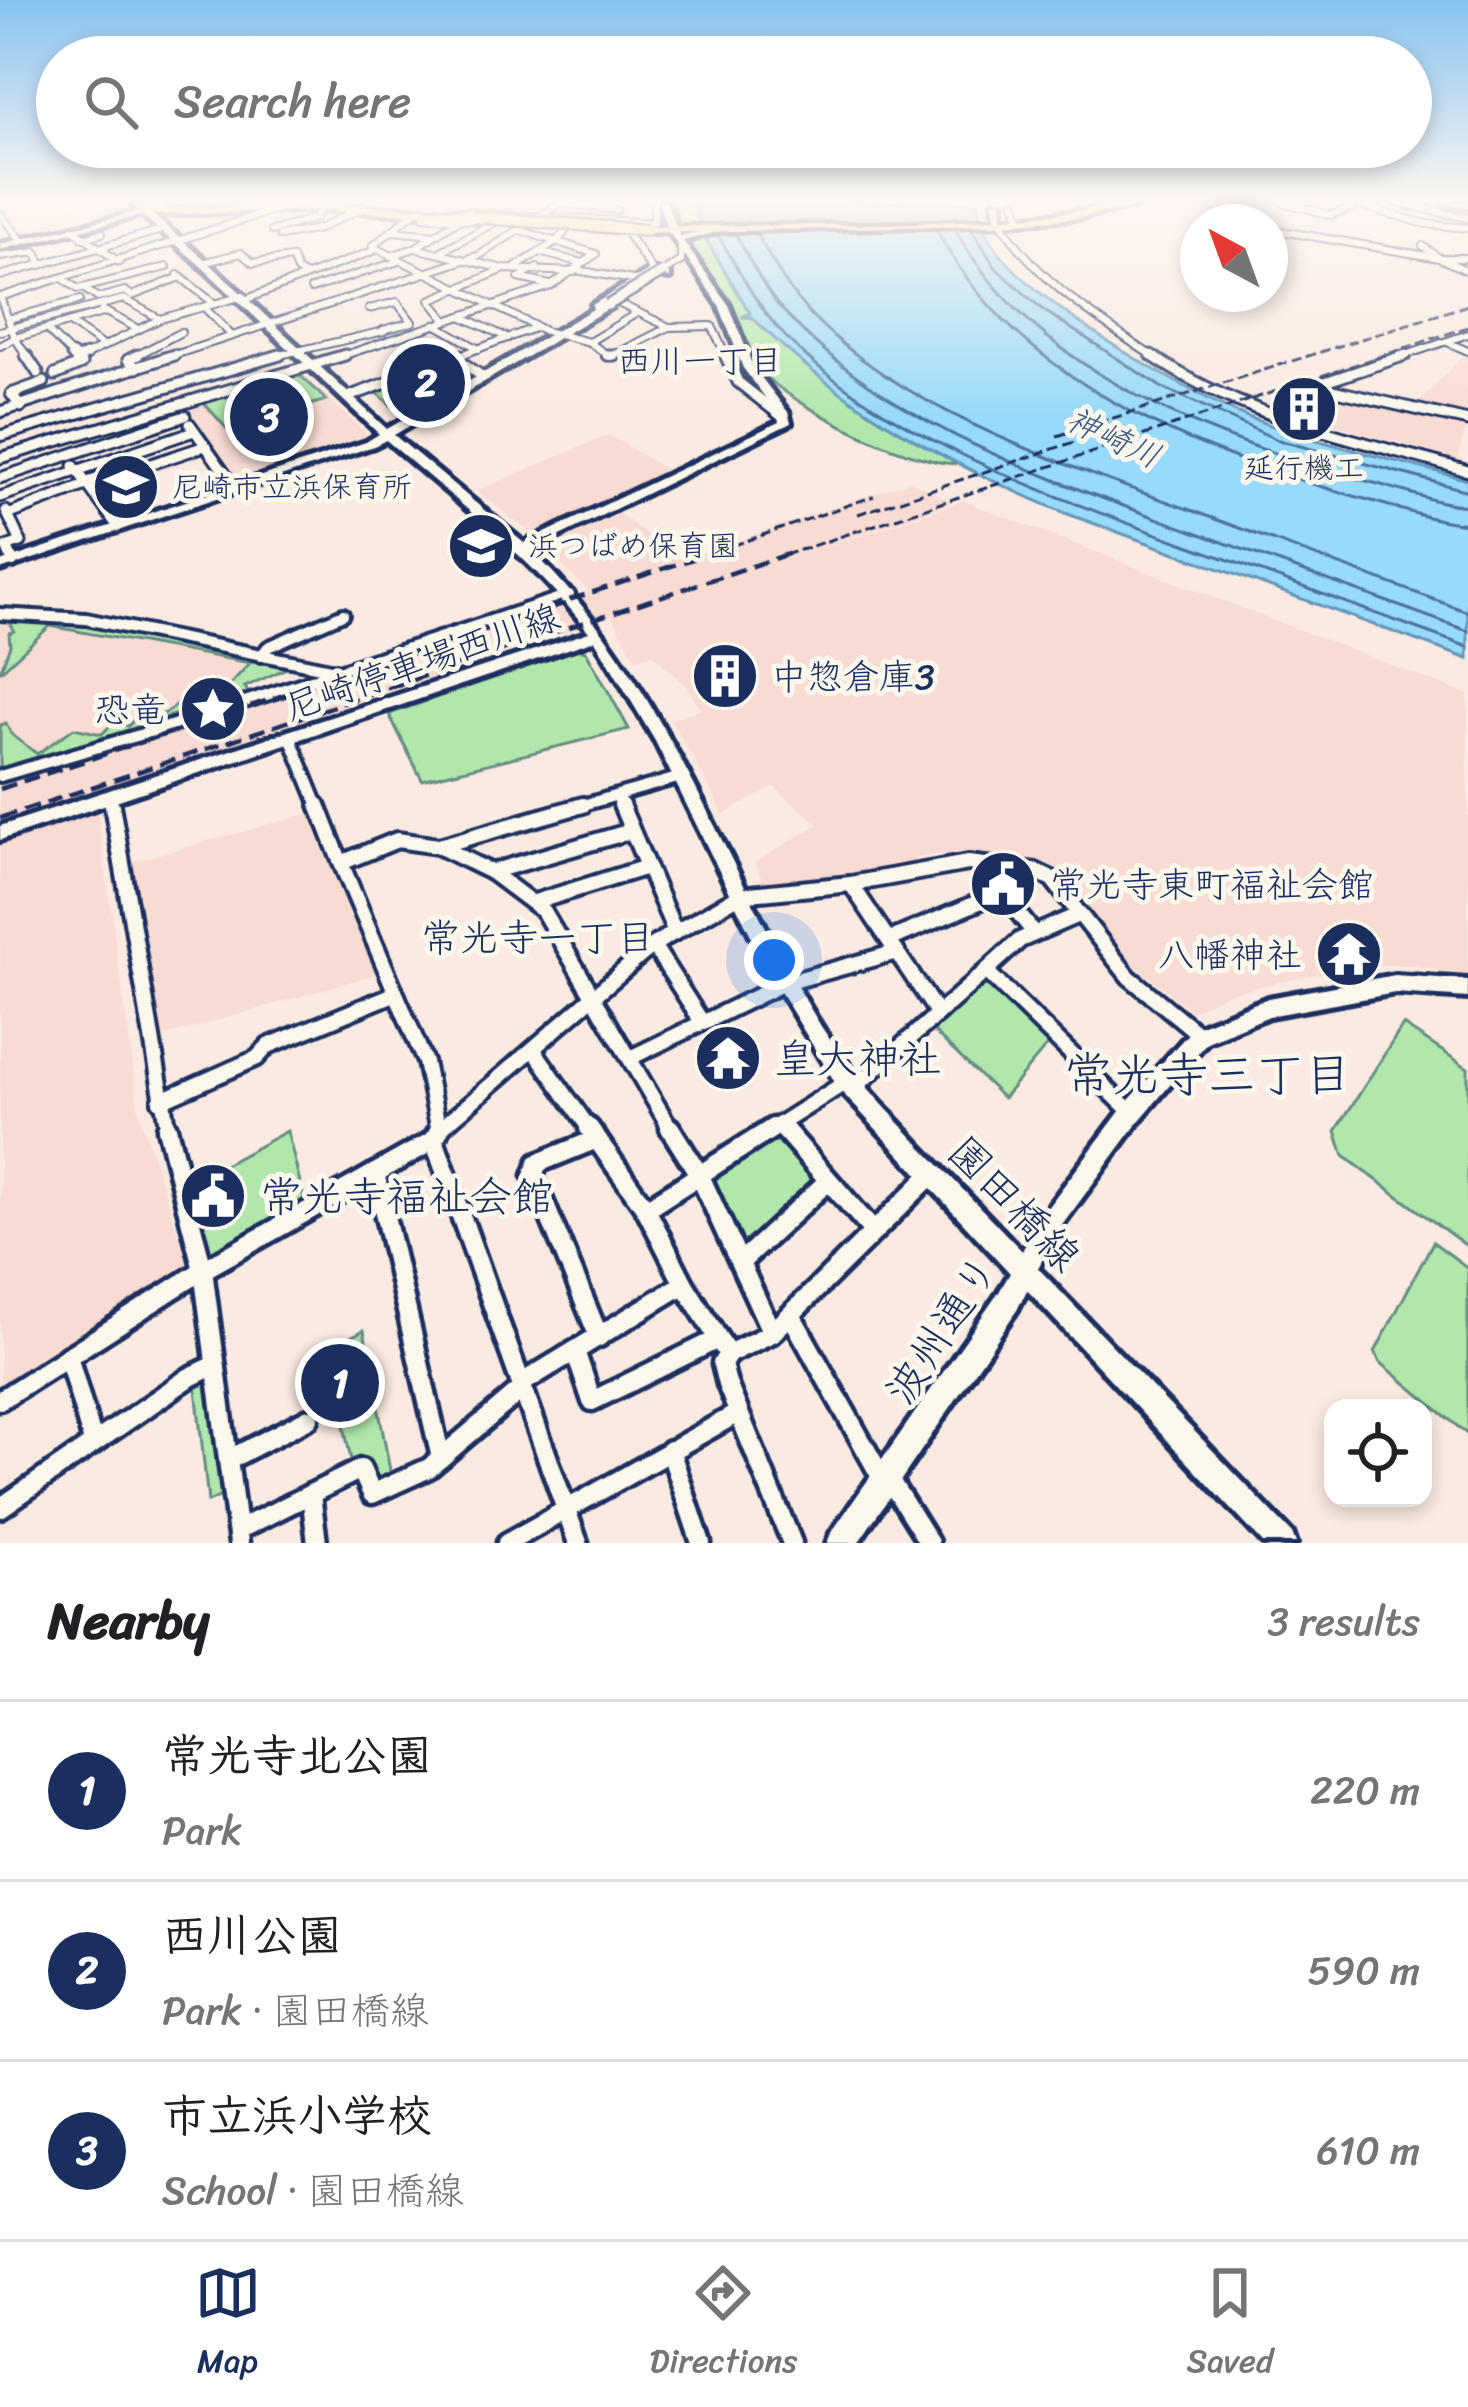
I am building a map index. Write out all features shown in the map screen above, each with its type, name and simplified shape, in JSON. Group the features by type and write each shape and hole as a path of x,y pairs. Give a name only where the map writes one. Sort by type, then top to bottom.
{"street":[{"path":"21,407 11,394 41,377 11,328 0,297 80,274"},
{"path":"83,288 137,274"},
{"path":"177,274 215,304"},
{"path":"219,274 387,434 520,550"},
{"path":"276,274 282,287"},
{"path":"299,274 332,302"},
{"path":"76,360 158,320 317,274"},
{"path":"112,401 93,376 202,347 416,274"},
{"path":"426,274 537,327 589,342 610,357 669,327"},
{"path":"446,320 430,300 495,274"},
{"path":"526,274 519,278 551,286"},
{"path":"0,436 223,368 435,324 551,286 569,274"},
{"path":"607,274 640,281"},
{"path":"194,431 0,498 21,542 6,548 6,564 370,445 658,274"},
{"path":"556,332 614,304 660,274"},
{"path":"702,274 724,305 748,368 785,419"},
{"path":"1039,274 1186,379 1255,410 1468,471"},
{"path":"311,289 356,275 377,287"},
{"path":"111,280 132,296 181,277"},
{"path":"64,279 98,298 125,291"},
{"path":"153,289 187,312"},
{"path":"358,294 386,333"},
{"path":"0,346 11,328 124,298 181,332 223,368"},
{"path":"472,312 463,302 473,298"},
{"path":"0,332 80,301"},
{"path":"0,458 315,364 412,322 397,302 371,312"},
{"path":"614,304 669,327 712,326 738,382 785,419"},
{"path":"96,305 138,329"},
{"path":"204,307 232,336"},
{"path":"11,328 47,330 106,313"},
{"path":"476,323 506,313"},
{"path":"589,342 637,313"},
{"path":"460,315 508,338"},
{"path":"492,330 521,320"},
{"path":"71,324 103,346"},
{"path":"435,324 479,349"},
{"path":"348,397 537,327"},
{"path":"47,330 81,364 56,375"},
{"path":"133,366 181,332"},
{"path":"1468,334 1313,386 1468,421"},
{"path":"1446,341 1468,351"},
{"path":"456,358 479,378"},
{"path":"133,366 178,404 236,489"},
{"path":"0,412 97,382"},
{"path":"0,478 185,416"},
{"name":"尼崎停車場西川線","path":"0,833 598,634 569,595 520,550 736,450 778,428 785,419"},
{"path":"58,440 118,527"},
{"path":"148,465 205,446"},
{"path":"8,515 131,467"},
{"path":"0,776 569,595"},
{"path":"0,614 86,619 341,671"},
{"path":"260,656 268,647 343,614"},
{"name":"園田橋線","path":"598,634 681,777 782,984 850,1086 1282,1543"},
{"path":"290,737 425,1062 437,1134 578,1543"},
{"path":"438,846 681,777"},
{"path":"112,796 160,1101 202,1270 238,1539 361,1469 373,1494 441,1458 523,1386 684,1284"},
{"path":"617,796 675,932"},
{"path":"490,872 632,831"},
{"path":"341,862 397,840 438,846 535,902 700,1176 772,1333"},
{"path":"0,1400 202,1270 437,1134 653,945 740,895 851,884 968,863 1035,872 1052,880 1129,977 1200,1036"},
{"path":"535,902 647,867"},
{"path":"988,867 988,875 1034,933"},
{"path":"851,884 938,1014"},
{"path":"630,1058 782,984 893,946 1000,892"},
{"path":"646,1209 850,1086 1034,933 1078,915"},
{"path":"653,945 702,1022"},
{"path":"986,971 1132,1113"},
{"name":"波州通り","path":"841,1543 1028,1270 1049,1224 1132,1113 1200,1036 1268,1007 1395,984 1468,989"},
{"path":"160,1101 256,1058 268,1046 394,994"},
{"path":"534,1050 646,1209 722,1347 722,1364 738,1414 792,1543"},
{"path":"782,1127 872,1231"},
{"path":"596,1139 538,1163 533,1176 599,1337"},
{"path":"375,1173 441,1458"},
{"path":"575,1351 592,1401 722,1347 772,1333 932,1174"},
{"path":"742,1260 827,1181"},
{"path":"791,1315 887,1481 929,1543"},
{"path":"68,1356 93,1442"},
{"path":"0,1508 215,1365"},
{"path":"507,1543 738,1414"},
{"path":"230,1459 309,1418"},
{"path":"670,1450 701,1543"},
{"path":"311,1494 317,1543"}],"shaded area":[{"path":"1463,355 1468,357 1468,420 1414,408"},
{"path":"300,372 367,435 236,480 181,405"},
{"path":"1348,399 1466,425 1458,460 1308,417"},
{"path":"609,435 673,474 535,536 476,491"},
{"path":"910,481 953,502 771,565 963,501 1468,695 1468,976 1414,965 1362,965 1227,993 1192,1011 1136,966 1055,867 1041,861 966,851 914,858 916,866 837,879 764,882 754,863 819,824 774,787 724,814 671,719 701,709 687,687 653,654 636,659 612,616 0,823 0,780 162,735 589,591 540,545 614,510 682,560"},
{"path":"0,617 84,621 291,666 245,687 251,698 198,715 207,704 0,772"},
{"path":"97,810 140,1118 188,1264 0,1386 0,843"},
{"path":"311,813 376,974 155,1039 127,863"}],"green space":[{"path":"710,274 727,274 750,313 742,317 752,317 850,398 959,464 878,442 787,393 749,359 727,299"},
{"path":"455,361 472,376 402,415 374,390"},
{"path":"302,377 326,400 229,431 203,402"},
{"path":"0,617 84,621 291,666 245,687 251,698 198,715 207,704 0,772 0,725 6,723 11,734 37,754 74,728 102,734 113,723 128,726 139,715 158,716 197,686 224,691 250,663 50,626 0,672 10,645 9,633 14,631"},
{"path":"577,649 586,651 629,729 422,780 389,714"},
{"path":"985,984 1050,1042 1003,1098 933,1031"},
{"path":"1403,1025 1468,1068 1468,1247 1344,1156 1336,1131"},
{"path":"287,1131 305,1202 214,1255 206,1254 189,1184"},
{"path":"779,1132 815,1175 814,1185 748,1247 741,1245 706,1178"},
{"path":"1433,1242 1468,1268 1468,1435 1432,1405 1432,1399 1425,1399 1380,1362 1375,1352"},
{"path":"364,1330 391,1476 382,1480 362,1460 352,1465 340,1407 312,1420 303,1361"},
{"path":"202,1378 210,1385 223,1495 208,1502 196,1388"}],"water":[{"name":"神崎川","path":"727,274 1020,274 1087,328 1219,404 1330,444 1468,480 1468,659 1065,513 980,475 859,405 752,317 742,317 750,313"}],"railway":[{"path":"1057,436 1468,305"},
{"path":"785,555 1468,327"},
{"path":"858,514 1080,440"},
{"path":"706,555 874,496"},
{"path":"0,789 714,552"},
{"path":"0,818 794,552"}],"place":[{"name":"西川公園","path":"426,383"},
{"name":"延行機工","path":"1304,409"},
{"name":"市立浜小学校","path":"269,417"},
{"name":"尼崎市立浜保育所","path":"126,487"},
{"name":"浜つばめ保育園","path":"481,546"},
{"name":"中惣倉庫3","path":"725,676"},
{"name":"恐竜","path":"213,709"},
{"name":"常光寺東町福祉会館","path":"1003,884"},
{"name":"八幡神社","path":"1349,954"},
{"name":"皇大神社","path":"728,1058"},
{"name":"常光寺福祉会館","path":"213,1196"},
{"name":"常光寺北公園","path":"340,1383"}],"district":[{"name":"西川一丁目","path":"700,360"},
{"name":"常光寺一丁目","path":"538,937"},
{"name":"常光寺三丁目","path":"1208,1074"}]}
